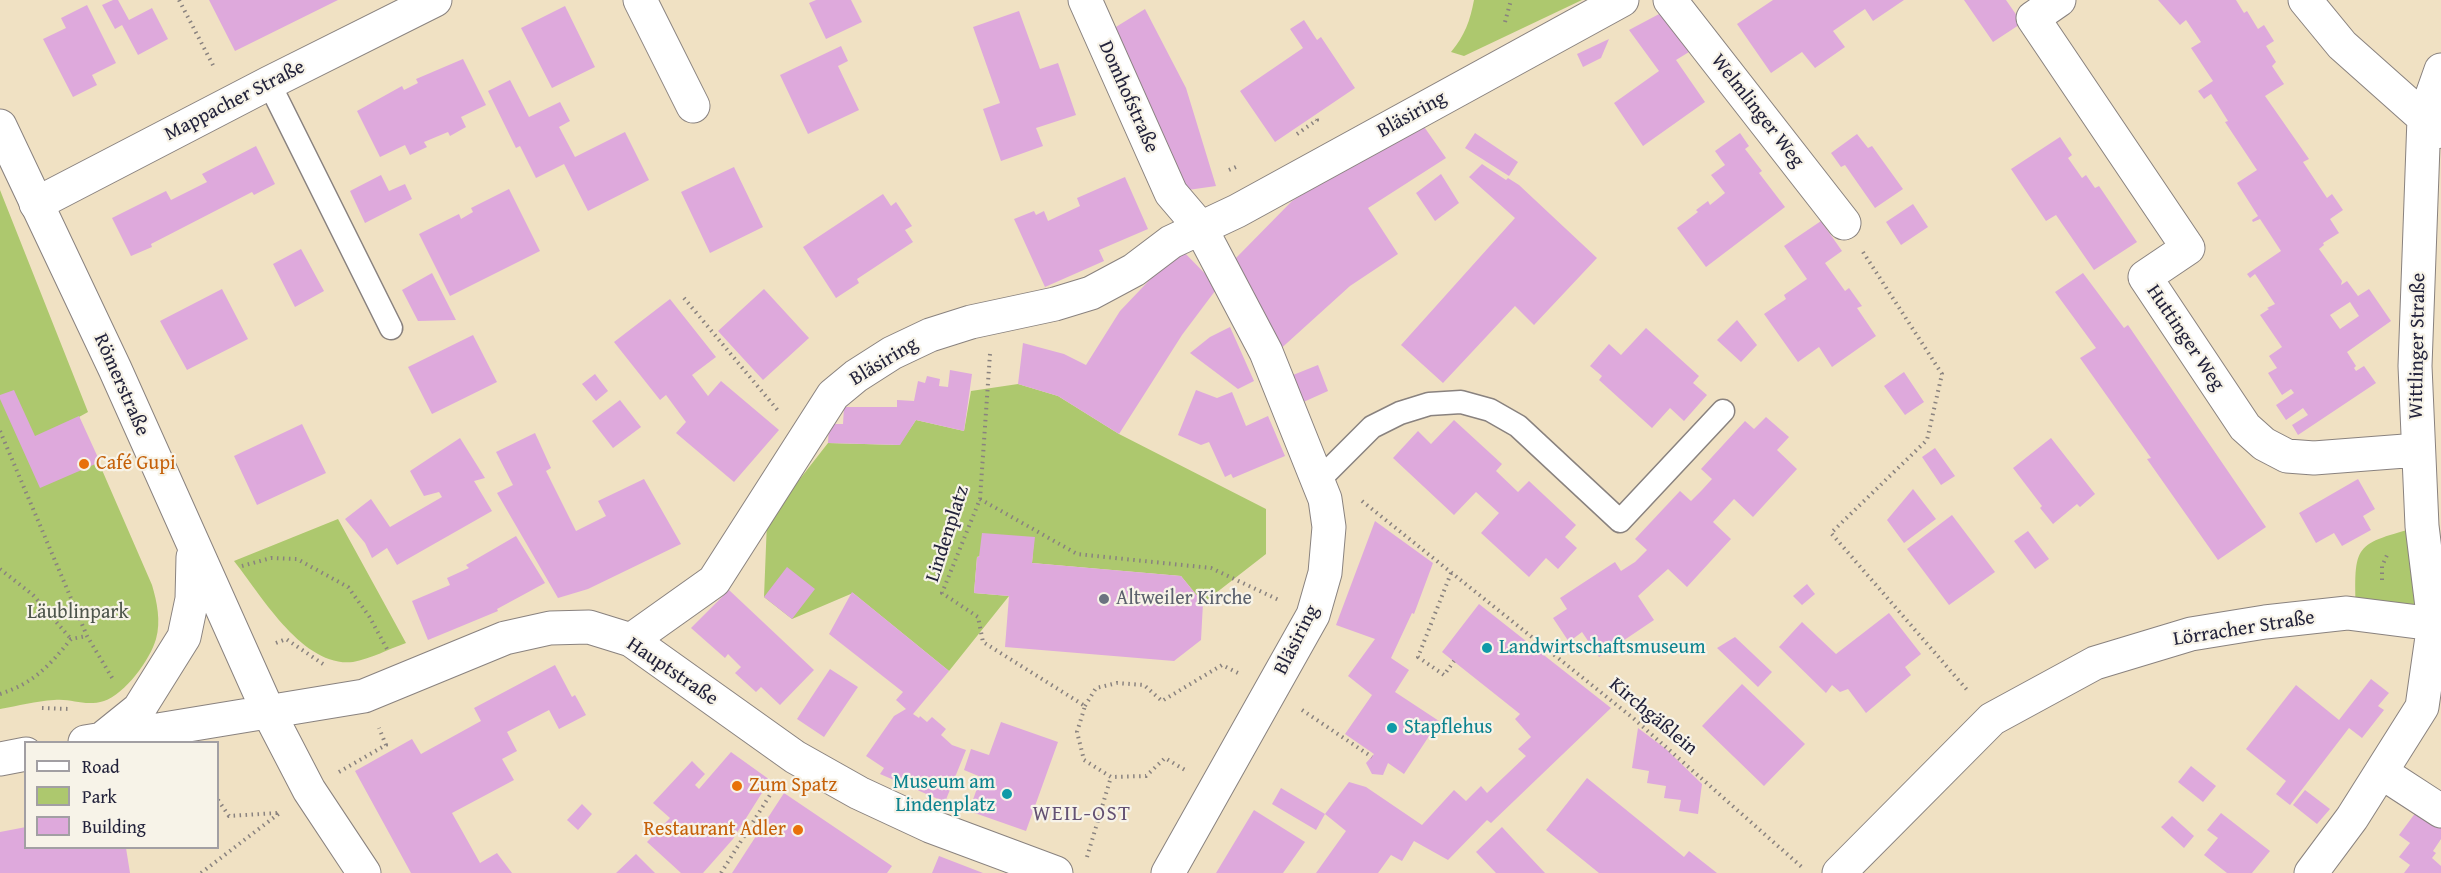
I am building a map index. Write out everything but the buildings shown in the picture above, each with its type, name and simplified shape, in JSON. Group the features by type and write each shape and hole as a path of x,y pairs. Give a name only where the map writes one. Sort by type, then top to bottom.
{"street":[{"name":"Mappacher Straße","path":"36,204 269,82 435,0"},
{"path":"640,0 693,106"},
{"name":"Domhofstraße","path":"1085,0 1171,193"},
{"name":"Bläsiring","path":"631,640 714,581 833,395 856,376 892,353 930,335 971,322 1054,304 1091,293 1134,270 1171,242 1237,211 1622,0"},
{"name":"Welmlinger Weg","path":"1670,0 1844,223"},
{"name":"Huttinger Weg","path":"2058,0 2033,18 2188,248 2145,278 2245,427 2264,444 2287,456 2314,458 2418,450"},
{"path":"2304,0 2342,45 2432,128"},
{"name":"Wittlinger Straße","path":"2311,873 2352,818 2422,707 2437,625 2422,526 2415,366 2432,128 2441,70"},
{"name":"Römerstraße","path":"0,126 115,369 268,711 309,790 364,873"},
{"name":"Bläsiring","path":"1168,873 1313,615 1325,573 1329,527 1322,490 1266,352 1200,227 1171,193"},
{"path":"93,741 139,709 184,638 192,599 193,546"},
{"name":"Lörracher Straße","path":"1839,873 1992,719 2095,663 2191,634 2265,622 2347,613 2437,625"},
{"name":"Hauptstraße","path":"93,741 364,696 504,638 550,628 589,627 631,640 795,757 859,793 930,826 1071,867"},
{"path":"0,759 24,754"},
{"path":"2381,772 2441,812"}],"lane":[{"path":"269,82 391,328"},
{"path":"1322,490 1372,427 1400,412 1429,404 1461,402 1490,410 1518,426 1620,521 1723,411"}],"path":[{"path":"179,0 232,102"},
{"path":"1289,139 1317,120 1315,116"},
{"path":"1844,223 1942,374 1927,440 1830,533 1992,719"},
{"path":"684,298 804,441"},
{"name":"Lindenplatz","path":"992,318 980,499 942,593 978,617 983,642 1085,706"},
{"path":"0,431 87,636 120,690"},
{"name":"Kirchgäßlein","path":"1322,490 1359,498 1633,718 1809,873"},
{"path":"980,499 1077,554 1211,568 1313,615"},
{"path":"209,582 260,560 297,559 348,587 369,616 388,652"},
{"path":"0,569 33,595 71,639"},
{"path":"1451,573 1418,657 1444,675 1455,661"},
{"path":"0,694 21,687 49,666 71,639 87,636"},
{"path":"1217,788 1165,758 1146,776 1111,777 1084,759 1077,732 1085,706 1096,688 1117,682 1144,685 1162,702 1222,665 1271,690 1372,757"},
{"path":"201,873 309,790 386,745 364,696"},
{"path":"720,873 795,757"},
{"path":"1071,867 1111,777"},
{"path":"219,801 229,816 278,813"}],"green space":[{"path":"1474,0 1582,0 1464,56 1451,52 1466,28"},
{"name":"Läublinpark","path":"0,190 88,412 79,417 152,585 157,605 156,639 148,657 128,684 112,697 97,703 54,700 0,709"},
{"path":"1018,384 1058,396 1119,434 1266,509 1266,554 1203,603 1181,576 1032,563 1034,537 977,557 974,593 1009,596 949,671 853,593 792,619 764,597 767,521 828,443 899,445 916,420 964,431 971,391"},
{"path":"338,519 406,643 353,662 335,661 317,654 300,642 270,609 234,561"},
{"path":"2422,526 2434,623 2356,614 2356,573 2362,550 2370,543 2382,538"}],"place":[{"name":"Café Gupi","path":"84,464"},
{"name":"Altweiler Kirche","path":"1104,599"},
{"name":"Landwirtschaftsmuseum","path":"1487,648"},
{"name":"Stapflehus","path":"1392,728"},
{"name":"Zum Spatz","path":"737,786"},
{"name":"Museum am Lindenplatz","path":"1007,794"},
{"name":"Restaurant Adler","path":"798,830"}],"district":[{"name":"WEIL-OST","path":"1082,815"}]}
